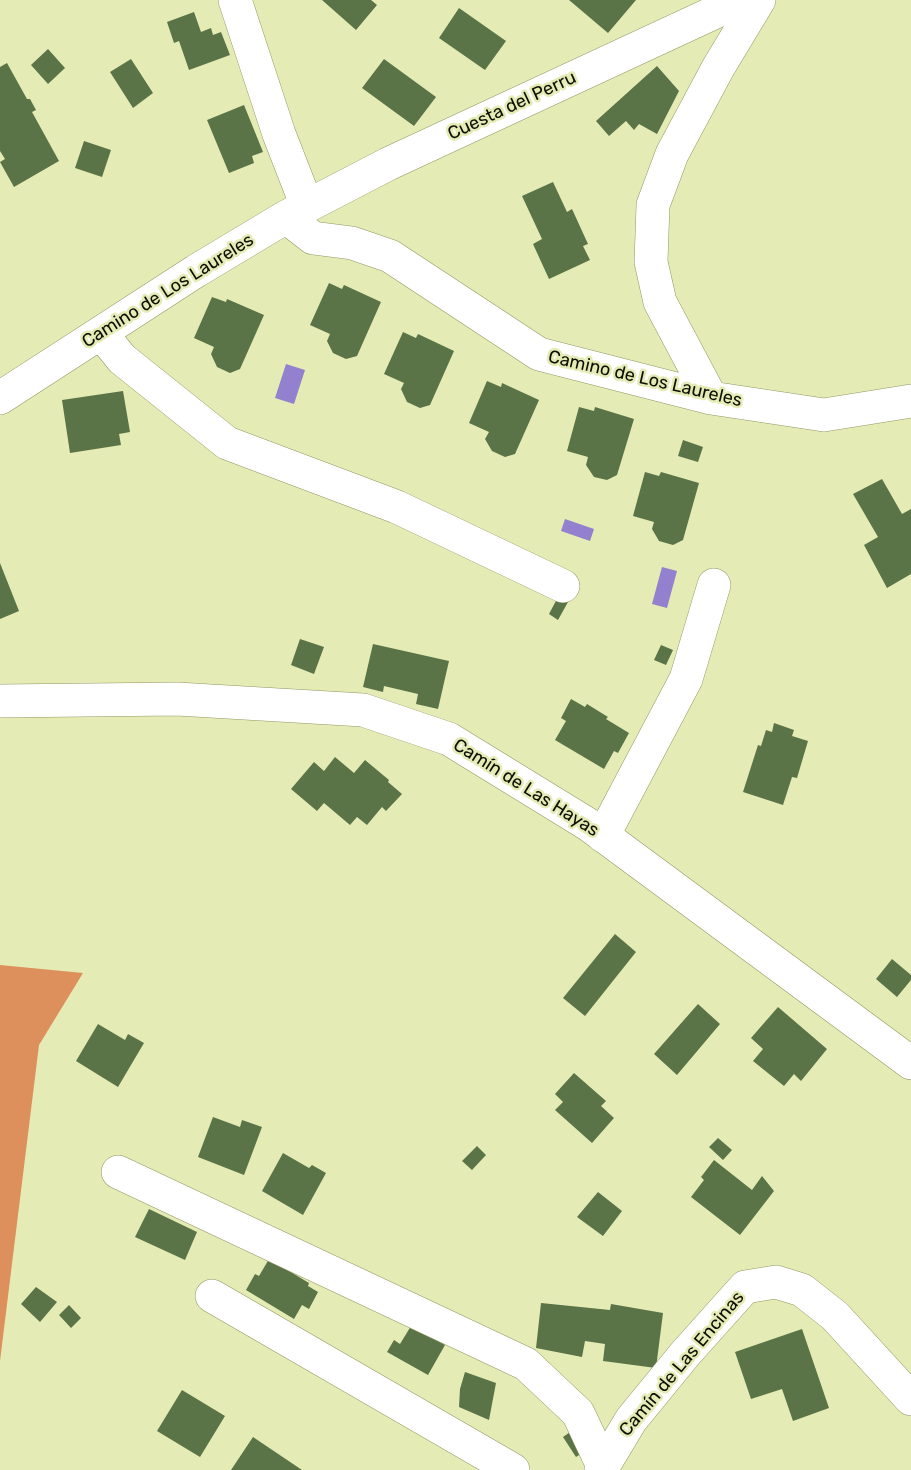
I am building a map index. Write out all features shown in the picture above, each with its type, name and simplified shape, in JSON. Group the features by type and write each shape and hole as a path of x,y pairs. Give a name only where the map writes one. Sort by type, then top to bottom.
{"street":[{"path":"235,0 279,134 297,212"},
{"name":"Cuesta del Perru","path":"297,212 388,164 741,0"},
{"path":"711,398 660,302 651,262 653,205 672,154 718,68 759,0"},
{"name":"Camino de Los Laureles","path":"0,398 196,271 297,212 313,238 352,243 390,256 539,354 711,398 824,416 911,401"},
{"path":"101,333 122,359 227,442 397,507 563,586"},
{"path":"603,836 686,679 714,585"},
{"name":"Camín de Las Hayas","path":"0,700 177,699 363,710 449,739 603,836 911,1063"},
{"path":"118,1172 526,1364 578,1413 602,1468"},
{"name":"Camín de Las Encinas","path":"602,1468 631,1420 685,1354 745,1287 776,1282 802,1290 835,1316 911,1399"},
{"path":"212,1296 513,1470"}],"shaded area":[{"path":"286,364 305,370 294,404 275,398"},
{"path":"565,519 594,529 590,541 561,531"},
{"path":"662,567 677,571 667,608 652,604"},
{"path":"0,965 83,973 39,1045 0,1361"}],"building":[{"path":"322,0 371,0 377,5 356,30"},
{"path":"569,0 636,0 608,33"},
{"path":"459,8 506,41 485,70 439,38"},
{"path":"194,12 201,32 211,28 213,35 221,32 230,55 189,70 179,41 174,43 167,22"},
{"path":"48,49 65,68 48,84 31,65"},
{"path":"131,59 153,93 133,108 110,72"},
{"path":"384,59 436,97 414,126 362,88"},
{"path":"7,63 27,99 30,99 36,110 32,112 59,161 14,187 0,162 5,159 0,151 0,67"},
{"path":"657,66 679,91 657,134 639,124 634,130 626,121 609,136 596,121"},
{"path":"244,105 263,152 252,156 254,163 229,173 207,120"},
{"path":"84,141 111,150 102,177 75,168"},
{"path":"553,182 567,212 572,209 588,244 583,246 590,260 549,279 533,244 542,239 522,196"},
{"path":"329,283 342,289 344,285 381,302 357,356 346,359 333,353 327,341 330,334 310,325"},
{"path":"212,297 226,302 227,299 264,315 240,369 230,373 217,367 211,354 214,347 194,338"},
{"path":"403,332 416,338 418,334 454,351 430,405 420,408 407,402 401,389 404,383 384,374"},
{"path":"487,381 501,387 502,383 539,400 515,454 505,457 492,451 485,439 489,432 469,423"},
{"path":"123,391 130,432 119,434 121,445 70,453 62,400"},
{"path":"579,407 594,411 595,407 634,419 617,475 607,480 594,477 586,465 588,457 567,451"},
{"path":"683,440 703,447 698,462 678,456"},
{"path":"645,472 659,476 661,472 699,483 683,540 673,545 659,541 652,529 654,522 633,516"},
{"path":"882,479 902,514 911,509 911,574 887,588 864,545 878,537 853,494"},
{"path":"0,563 19,611 0,619"},
{"path":"558,597 568,602 558,620 549,614"},
{"path":"300,639 324,647 314,674 291,665"},
{"path":"373,644 449,661 438,709 416,704 418,694 384,686 383,692 363,687"},
{"path":"661,645 673,650 666,665 654,660"},
{"path":"571,699 585,707 587,704 629,733 618,753 614,751 604,769 555,740 566,721 561,718"},
{"path":"774,723 794,730 792,736 808,741 797,778 792,777 783,805 743,792 758,745 761,746 766,730 772,732"},
{"path":"335,757 354,773 365,760 402,794 386,811 382,807 367,825 357,817 350,825 324,803 317,811 291,789 314,762 324,771"},
{"path":"615,934 636,952 585,1016 563,998"},
{"path":"892,959 911,975 911,980 897,997 876,979"},
{"path":"698,1004 720,1024 677,1075 654,1054"},
{"path":"778,1007 827,1049 801,1081 794,1074 784,1086 753,1061 763,1049 751,1038"},
{"path":"98,1024 125,1040 128,1034 144,1043 118,1087 76,1061"},
{"path":"574,1073 606,1101 601,1106 614,1118 592,1143 555,1110 563,1102 555,1094"},
{"path":"213,1117 240,1127 242,1120 262,1127 244,1175 198,1157"},
{"path":"718,1138 732,1150 723,1160 709,1147"},
{"path":"477,1146 486,1155 472,1170 462,1161"},
{"path":"283,1153 309,1168 312,1165 326,1173 303,1215 262,1191"},
{"path":"714,1160 752,1190 762,1176 774,1191 740,1235 691,1197 704,1180 701,1177"},
{"path":"598,1192 622,1211 603,1236 577,1217"},
{"path":"149,1209 197,1232 185,1260 135,1237"},
{"path":"269,1259 309,1283 308,1286 318,1292 309,1309 302,1305 294,1319 246,1290 255,1274 259,1276"},
{"path":"36,1287 57,1302 40,1322 21,1304"},
{"path":"541,1303 610,1310 611,1304 663,1313 656,1368 603,1361 605,1344 585,1341 582,1357 536,1348"},
{"path":"69,1305 81,1318 71,1328 59,1315"},
{"path":"411,1326 445,1345 428,1375 387,1352 394,1340 400,1344"},
{"path":"802,1329 829,1408 793,1421 782,1389 751,1399 735,1352"},
{"path":"465,1372 496,1383 489,1420 459,1407 460,1389"},
{"path":"182,1390 225,1416 200,1457 157,1431"},
{"path":"576,1428 588,1449 576,1457 563,1437"},
{"path":"253,1437 302,1470 231,1470"}]}
